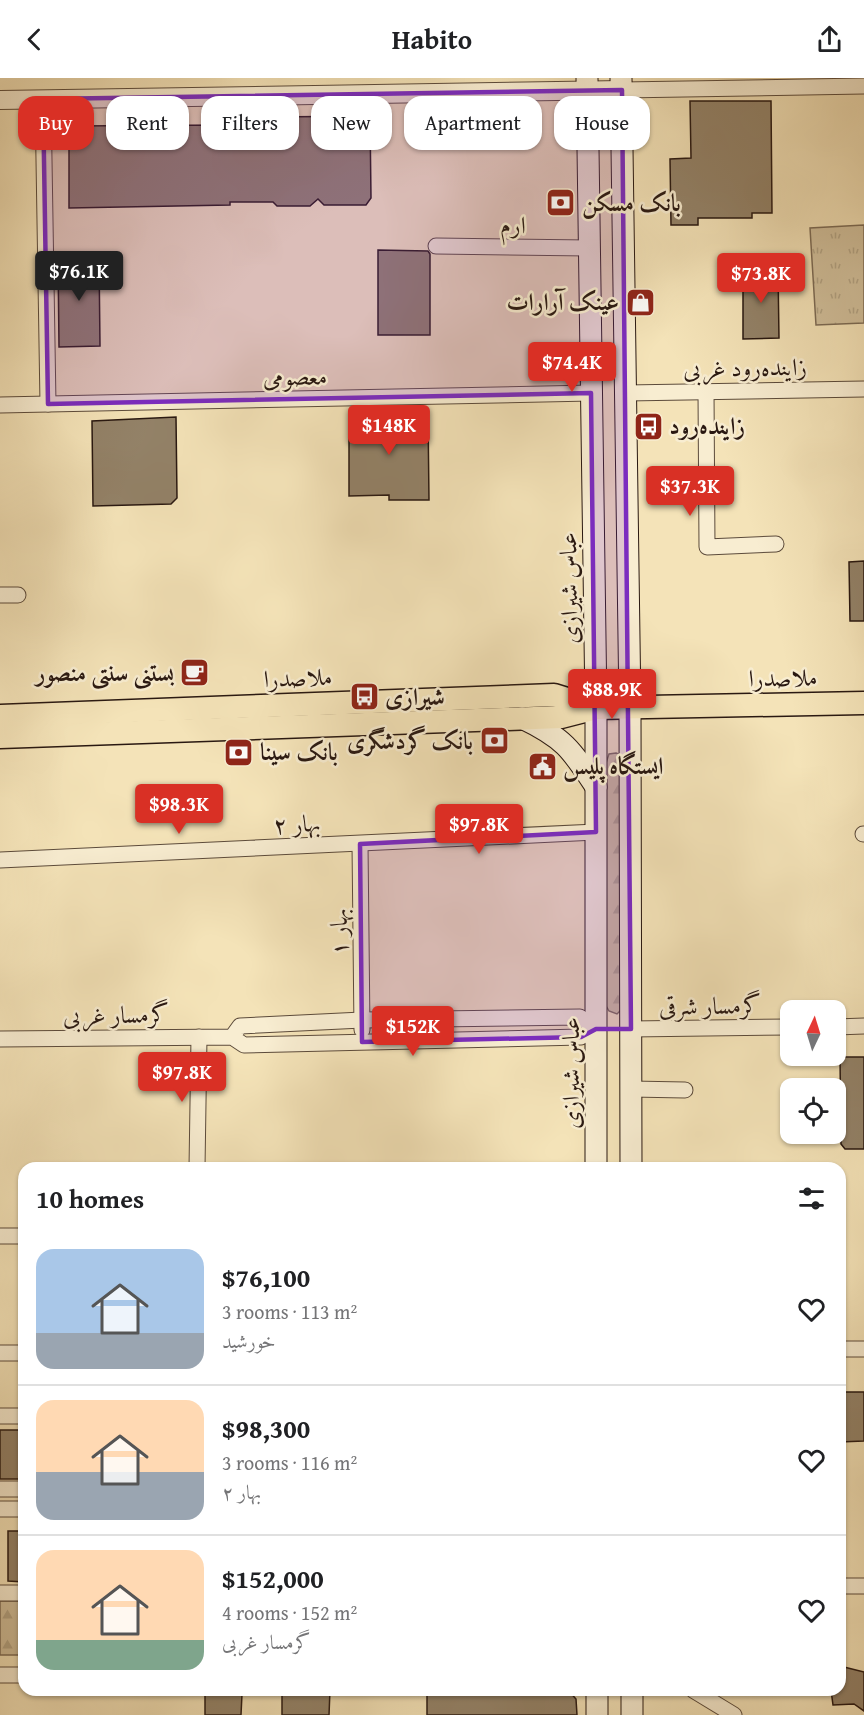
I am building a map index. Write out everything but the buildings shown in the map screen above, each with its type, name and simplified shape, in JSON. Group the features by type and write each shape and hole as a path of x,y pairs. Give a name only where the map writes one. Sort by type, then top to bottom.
{"main road":[{"name":"عباس شیرازی","path":"587,84 596,708 596,1162"},
{"path":"621,84 630,708 631,1162"},
{"name":"ملاصدرا","path":"0,716 554,694 596,708"},
{"name":"ملاصدرا","path":"0,737 561,717 596,708 864,703"},
{"path":"522,718 552,732 564,741 596,787"},
{"path":"596,752 604,743 613,740 624,743 630,748"},
{"path":"596,1029 631,1029"},
{"path":"597,1696 597,1715"},
{"path":"632,1696 632,1715"}],"street":[{"path":"94,98 587,84 864,86"},
{"path":"0,100 18,100"},
{"path":"44,150 48,404"},
{"name":"ارم","path":"436,246 589,248"},
{"name":"زاینده‌رود غربی","path":"626,393 864,389"},
{"path":"706,391 707,547 776,544"},
{"name":"معصومی","path":"0,405 591,393"},
{"path":"0,596 18,595"},
{"name":"بهار ۲","path":"0,860 596,832"},
{"name":"بهار ۱","path":"360,844 362,1042"},
{"name":"گرمسار غربی","path":"0,1039 232,1037 244,1045 581,1036 596,1029 580,1017 362,1020 240,1026 232,1037"},
{"path":"846,1027 864,1026"},
{"name":"گرمسار شرقی","path":"631,1029 780,1027"},
{"path":"197,1162 199,1037"},
{"path":"631,1089 685,1090"},
{"path":"0,1236 18,1236"},
{"path":"846,1349 864,1349"},
{"path":"0,1353 18,1353"},
{"path":"0,1416 18,1416"},
{"path":"0,1489 18,1489"},
{"path":"0,1509 18,1509"},
{"path":"846,1586 864,1586"},
{"path":"0,1593 18,1593"},
{"path":"0,1675 18,1675"},
{"path":"703,1696 734,1715"}],"highlighted area":[{"path":"622,90 631,1029 596,1029 581,1037 362,1042 360,844 596,832 591,393 48,404 43,99"}],"green space":[{"path":"864,225 864,323 816,325 810,228"},
{"path":"609,754 621,755 623,1008 617,1014 609,1011 605,1004 606,763"},
{"path":"0,1601 18,1601 18,1655 0,1655"}],"place":[{"name":"بانک مسکن","path":"561,203"},
{"name":"عینک آرارات","path":"640,302"},
{"name":"زاینده‌رود","path":"648,426"},
{"name":"بستنی سنتی منصور","path":"195,673"},
{"name":"شیرازی","path":"364,697"},
{"name":"بانک گردشگری","path":"494,741"},
{"name":"بانک سینا","path":"239,752"},
{"name":"ایستگاه پلیس","path":"542,766"}]}
